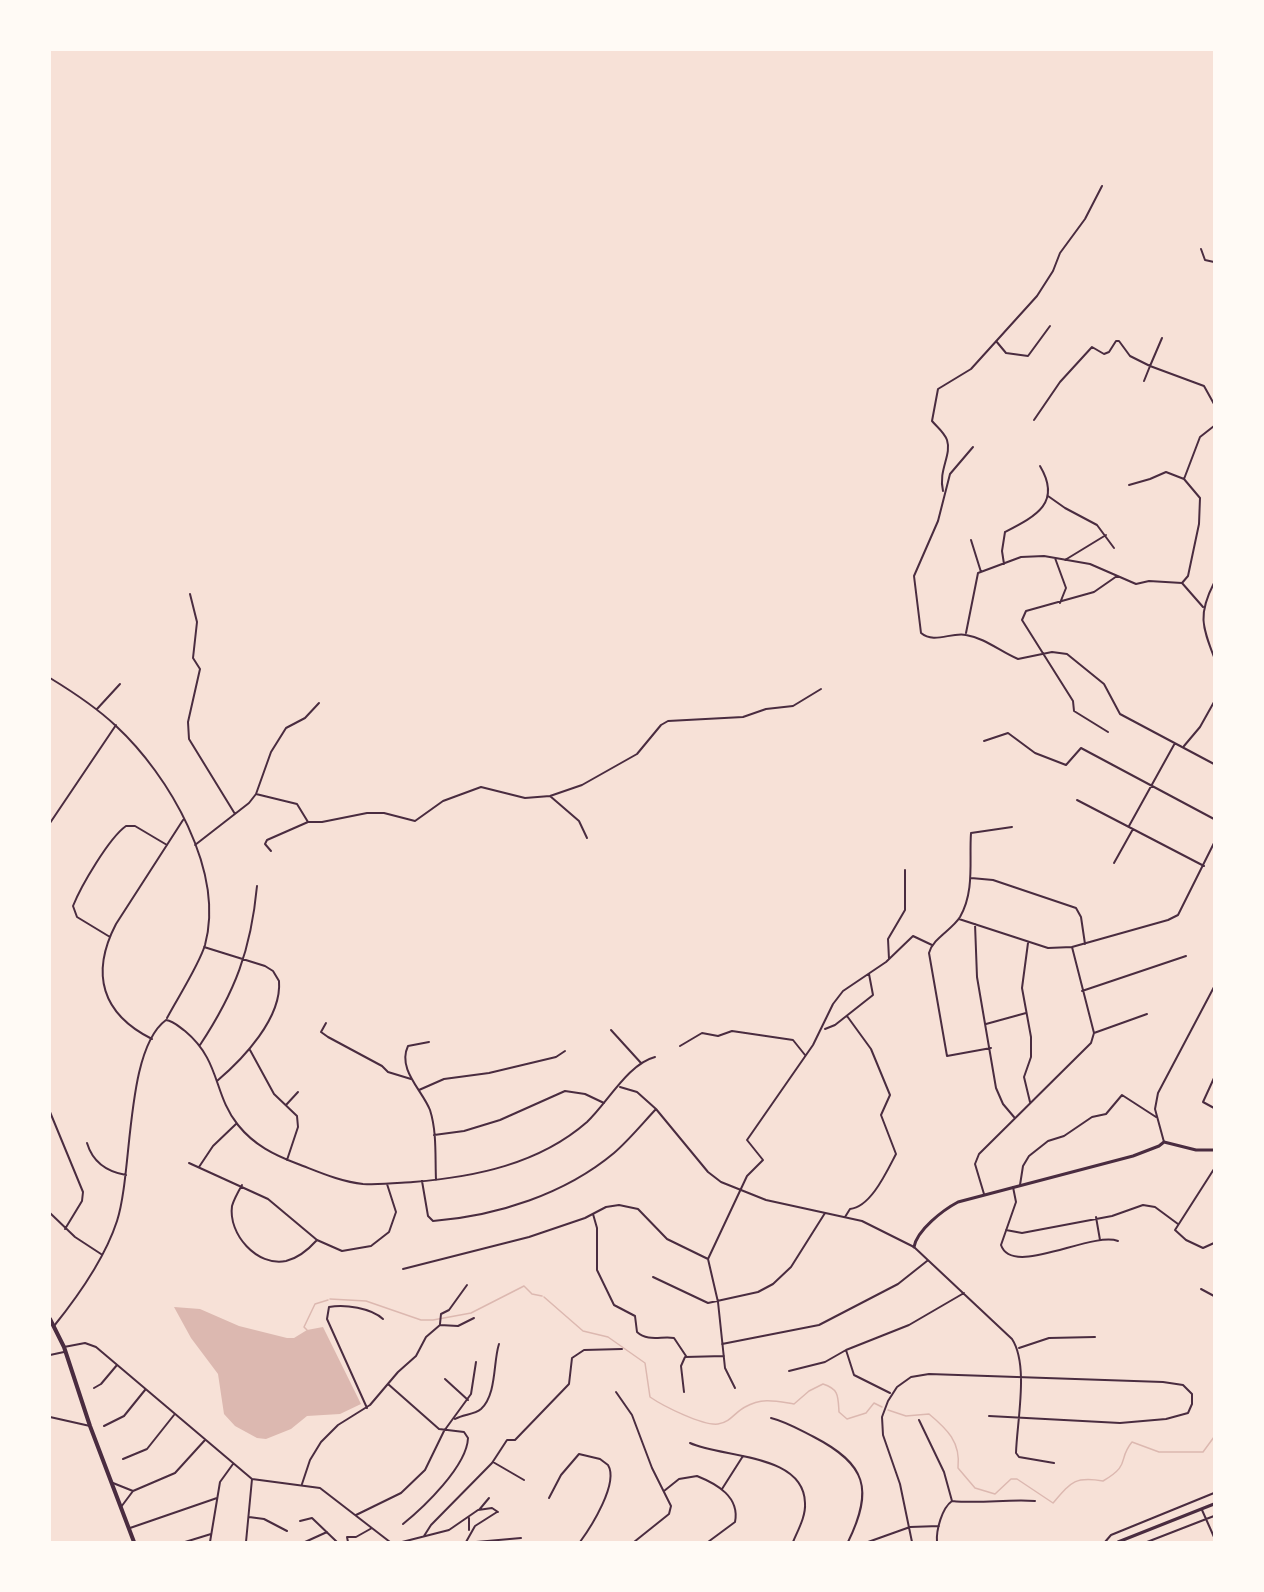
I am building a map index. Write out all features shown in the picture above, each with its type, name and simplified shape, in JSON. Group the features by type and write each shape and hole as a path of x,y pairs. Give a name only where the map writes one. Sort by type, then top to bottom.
{"main road":[{"path":"50,1319 65,1349 90,1426 134,1542"}],"street":[{"path":"944,494 940,476 948,452 947,441 932,421 938,389 971,369 1039,293 1053,271 1060,253 1085,219 1102,186"},
{"path":"1201,249 1205,260 1215,262"},
{"path":"996,340 1006,354 1028,356 1037,347 1050,326"},
{"path":"1144,381 1162,338"},
{"path":"1034,420 1060,382 1092,347 1104,354 1119,341 1130,356 1204,386 1215,404"},
{"path":"1184,479 1200,437 1215,426"},
{"path":"973,447 950,474 938,521 914,576 919,629 929,638 966,635 988,642 1018,659 1043,653 1060,652 1076,659 1104,684 1120,714 1215,764"},
{"path":"1004,564 1002,551 1005,532 1039,511 1048,496 1049,482 1040,466"},
{"path":"1129,485 1150,479 1161,472 1172,472 1184,479 1200,498 1200,513 1188,576 1182,584"},
{"path":"1048,496 1097,525 1114,548"},
{"path":"1065,560 1106,535"},
{"path":"971,540 981,572"},
{"path":"966,635 977,589 977,576 981,572 1021,557 1055,558 1090,564 1138,584 1149,581 1182,584 1203,607"},
{"path":"1055,558 1066,588 1060,603"},
{"path":"1108,732 1074,711 1073,701 1023,623 1022,617 1031,609 1060,603 1101,589 1118,576"},
{"path":"1215,583 1203,607 1205,632 1215,657"},
{"path":"190,594 196,622 193,658 200,669 188,722 189,739 235,814"},
{"path":"50,678 116,725 154,770 183,820 203,863 209,909 204,947 142,1060 126,1175 117,1221 102,1254 54,1326"},
{"path":"97,710 120,684"},
{"path":"271,851 265,844 267,840 308,822 376,812 415,821 443,801 481,787 525,798 550,796 582,785 625,761 644,748 661,725 668,721 687,718 732,719 766,709 793,706 820,689"},
{"path":"1184,746 1200,727 1215,702"},
{"path":"195,845 235,814 256,794 272,752 286,729 305,718 319,703"},
{"path":"50,823 116,725"},
{"path":"984,741 1008,733 1035,753 1065,765 1081,748 1215,819"},
{"path":"1129,826 1175,743"},
{"path":"256,794 297,804 308,822"},
{"path":"550,796 579,821 586,838"},
{"path":"1077,800 1204,866"},
{"path":"152,1040 132,1029 117,1016 106,995 104,965 110,937 183,820"},
{"path":"110,937 77,917 73,906 79,892 111,843 126,825 135,826 167,845"},
{"path":"991,1048 947,1056 929,956 932,945 959,918 973,857 971,833 1012,827"},
{"path":"1114,864 1134,828"},
{"path":"959,918 1048,948 1086,944 1168,920 1178,915 1215,843"},
{"path":"889,959 888,939 905,910 905,870"},
{"path":"970,878 993,880 1076,908 1081,916 1086,944"},
{"path":"200,1046 224,1007 245,959 251,938 257,886"},
{"path":"975,924 977,977 991,1048 996,1088 1003,1104 1014,1118"},
{"path":"735,1388 727,1375 718,1302 708,1259 750,1171 763,1160 747,1140 823,1029 833,1004 843,991 889,959 914,936 932,945"},
{"path":"1028,943 1022,988 1028,1013 1032,1049 1024,1083 1030,1102"},
{"path":"204,947 245,959 273,971 280,986 271,1013 250,1050 217,1081"},
{"path":"984,1194 975,1164 976,1159 1014,1118 1091,1043 1094,1033 1072,947"},
{"path":"1082,991 1186,956"},
{"path":"823,1029 847,1016 874,993 869,974"},
{"path":"1164,1142 1156,1117 1158,1093 1215,987"},
{"path":"986,1024 1028,1013"},
{"path":"1094,1033 1147,1014"},
{"path":"845,1217 850,1209 857,1208 872,1196 885,1178 896,1154 881,1115 890,1095 864,1037 847,1016"},
{"path":"166,1020 176,1024 200,1046 213,1064 217,1081 236,1123 266,1151 355,1183 387,1184 484,1173 530,1156 576,1130 620,1087 628,1073 641,1063 655,1057"},
{"path":"326,1023 321,1032 328,1037 382,1066 388,1072 411,1079"},
{"path":"611,1030 641,1063"},
{"path":"680,1046 702,1033 718,1036 735,1030 794,1040 805,1055"},
{"path":"429,1042 406,1048 406,1059 411,1079 430,1112 434,1135 436,1180"},
{"path":"250,1050 269,1087 297,1116 298,1126 287,1160"},
{"path":"419,1090 444,1079 489,1073 556,1057 565,1051"},
{"path":"1215,1078 1203,1102 1215,1107"},
{"path":"620,1087 637,1092 656,1109 708,1172 721,1182 766,1200 871,1225 914,1247 1005,1330 1018,1348 1022,1358 1017,1417 1017,1455 1054,1463"},
{"path":"434,1135 464,1131 500,1120 565,1091 585,1094 604,1103"},
{"path":"286,1105 297,1092"},
{"path":"1020,1185 1023,1166 1029,1156 1048,1141 1064,1136 1092,1117 1106,1114 1122,1095 1156,1117"},
{"path":"422,1181 428,1216 433,1221 518,1203 548,1194 602,1162 622,1146 656,1109"},
{"path":"50,1112 83,1192 82,1201 65,1229"},
{"path":"199,1167 213,1146 236,1123"},
{"path":"1164,1142 1196,1150 1215,1150"},
{"path":"914,1247 918,1236 958,1202 1133,1156 1164,1142"},
{"path":"87,1143 96,1159 108,1171 126,1175"},
{"path":"189,1163 242,1185 268,1199 317,1240 338,1251 349,1252 380,1241 392,1226 396,1212 387,1184"},
{"path":"1215,1169 1178,1224 1177,1232 1196,1245 1207,1248 1215,1243"},
{"path":"242,1185 233,1205 233,1224 239,1237 259,1255 268,1260 286,1261 303,1254 317,1240"},
{"path":"1013,1187 1016,1202 1002,1238 1006,1255 1018,1259 1100,1240 1118,1241"},
{"path":"403,1269 503,1245 619,1205 638,1209 667,1239 708,1259"},
{"path":"1006,1230 1022,1233 1150,1205 1178,1224"},
{"path":"50,1213 65,1229 102,1254"},
{"path":"653,1277 704,1302 718,1302 758,1292 782,1277 797,1258 825,1213"},
{"path":"593,1214 597,1228 597,1270 614,1305 635,1317 637,1332 640,1335 646,1338 674,1338 686,1356"},
{"path":"1096,1217 1100,1240"},
{"path":"722,1344 819,1325 898,1284 927,1261"},
{"path":"301,1485 310,1460 321,1442 338,1425 367,1408 416,1356 426,1337 440,1324 441,1314 449,1310 467,1285"},
{"path":"1201,1290 1215,1296"},
{"path":"789,1371 825,1362 846,1350 924,1318 964,1293"},
{"path":"367,1408 327,1319 327,1313 329,1307 340,1306 377,1314 383,1319"},
{"path":"440,1324 458,1326 474,1318"},
{"path":"1018,1348 1049,1338 1095,1337"},
{"path":"50,1355 65,1349 91,1344 252,1479 324,1490 390,1542"},
{"path":"452,1421 462,1414 481,1409 486,1402 490,1392 494,1359 500,1344"},
{"path":"424,1536 431,1525 493,1461 507,1440 515,1440 569,1384 572,1358 584,1350 622,1349"},
{"path":"846,1350 854,1375 891,1394"},
{"path":"686,1356 724,1356"},
{"path":"684,1392 681,1366 686,1356"},
{"path":"356,1515 408,1488 430,1464 444,1431 468,1400 473,1387 476,1362"},
{"path":"94,1388 101,1384 117,1365"},
{"path":"912,1542 900,1484 881,1427 884,1409 891,1394 904,1381 918,1375 1177,1383 1189,1388 1192,1404 1188,1413 1183,1416 1135,1422 1081,1422 989,1416"},
{"path":"445,1379 468,1400"},
{"path":"388,1384 419,1413 444,1431 466,1433 469,1442 445,1484 403,1524"},
{"path":"104,1426 124,1416 145,1390"},
{"path":"616,1392 632,1415 651,1468 664,1491 671,1512 634,1542"},
{"path":"123,1459 147,1449 174,1415"},
{"path":"50,1417 90,1426"},
{"path":"771,1418 790,1424 852,1461 860,1481 862,1495 858,1520 848,1542"},
{"path":"919,1419 944,1472 952,1501"},
{"path":"121,1507 133,1491 175,1473 205,1440"},
{"path":"690,1443 780,1467 793,1475 801,1487 805,1511 793,1542"},
{"path":"549,1498 561,1475 579,1454 600,1459 608,1465 611,1478 598,1516 580,1542"},
{"path":"722,1490 743,1456"},
{"path":"493,1461 524,1480"},
{"path":"210,1542 222,1477 233,1464"},
{"path":"664,1491 679,1479 692,1476 704,1479 722,1490 733,1501 736,1520 730,1529 708,1542"},
{"path":"246,1542 252,1479"},
{"path":"111,1482 133,1491"},
{"path":"1105,1542 1111,1535 1215,1493"},
{"path":"130,1528 217,1498"},
{"path":"402,1542 449,1530 469,1518 489,1498"},
{"path":"937,1542 939,1526 948,1504 952,1501 975,1504 1013,1499 1035,1501"},
{"path":"1186,1504 1190,1514"},
{"path":"1118,1542 1215,1504"},
{"path":"466,1542 475,1526 498,1512 492,1508 479,1510"},
{"path":"1201,1509 1215,1537"},
{"path":"1147,1542 1215,1516"},
{"path":"248,1517 264,1519 287,1531"},
{"path":"300,1521 312,1518 337,1542"},
{"path":"469,1518 470,1533"},
{"path":"868,1542 910,1527 939,1526"},
{"path":"348,1542 347,1537 356,1537 372,1528"},
{"path":"305,1542 327,1532"},
{"path":"185,1542 211,1534"},
{"path":"476,1542 521,1538"}],"shaded area":[{"path":"174,1307 200,1309 239,1326 287,1338 294,1338 307,1330 323,1327 361,1404 340,1414 307,1416 291,1429 266,1439 257,1438 235,1426 224,1414 218,1374 191,1338"}],"waterway":[{"path":"330,1299 366,1301 421,1320 433,1320 471,1313 524,1286 532,1294 542,1296"},
{"path":"544,1297 583,1331 608,1337 645,1363 650,1397 693,1419 718,1424 757,1402 794,1404 809,1391 823,1384 835,1391 838,1397 839,1412 847,1419 866,1413 874,1403 882,1407"},
{"path":"307,1330 304,1327 315,1304 328,1300"},
{"path":"888,1410 906,1416 929,1414 936,1420 955,1443 958,1468 975,1488 995,1494 1011,1479 1017,1479 1053,1503 1074,1482 1086,1479 1103,1481 1112,1475 1121,1466 1132,1442 1159,1452 1203,1452 1214,1437"}]}
